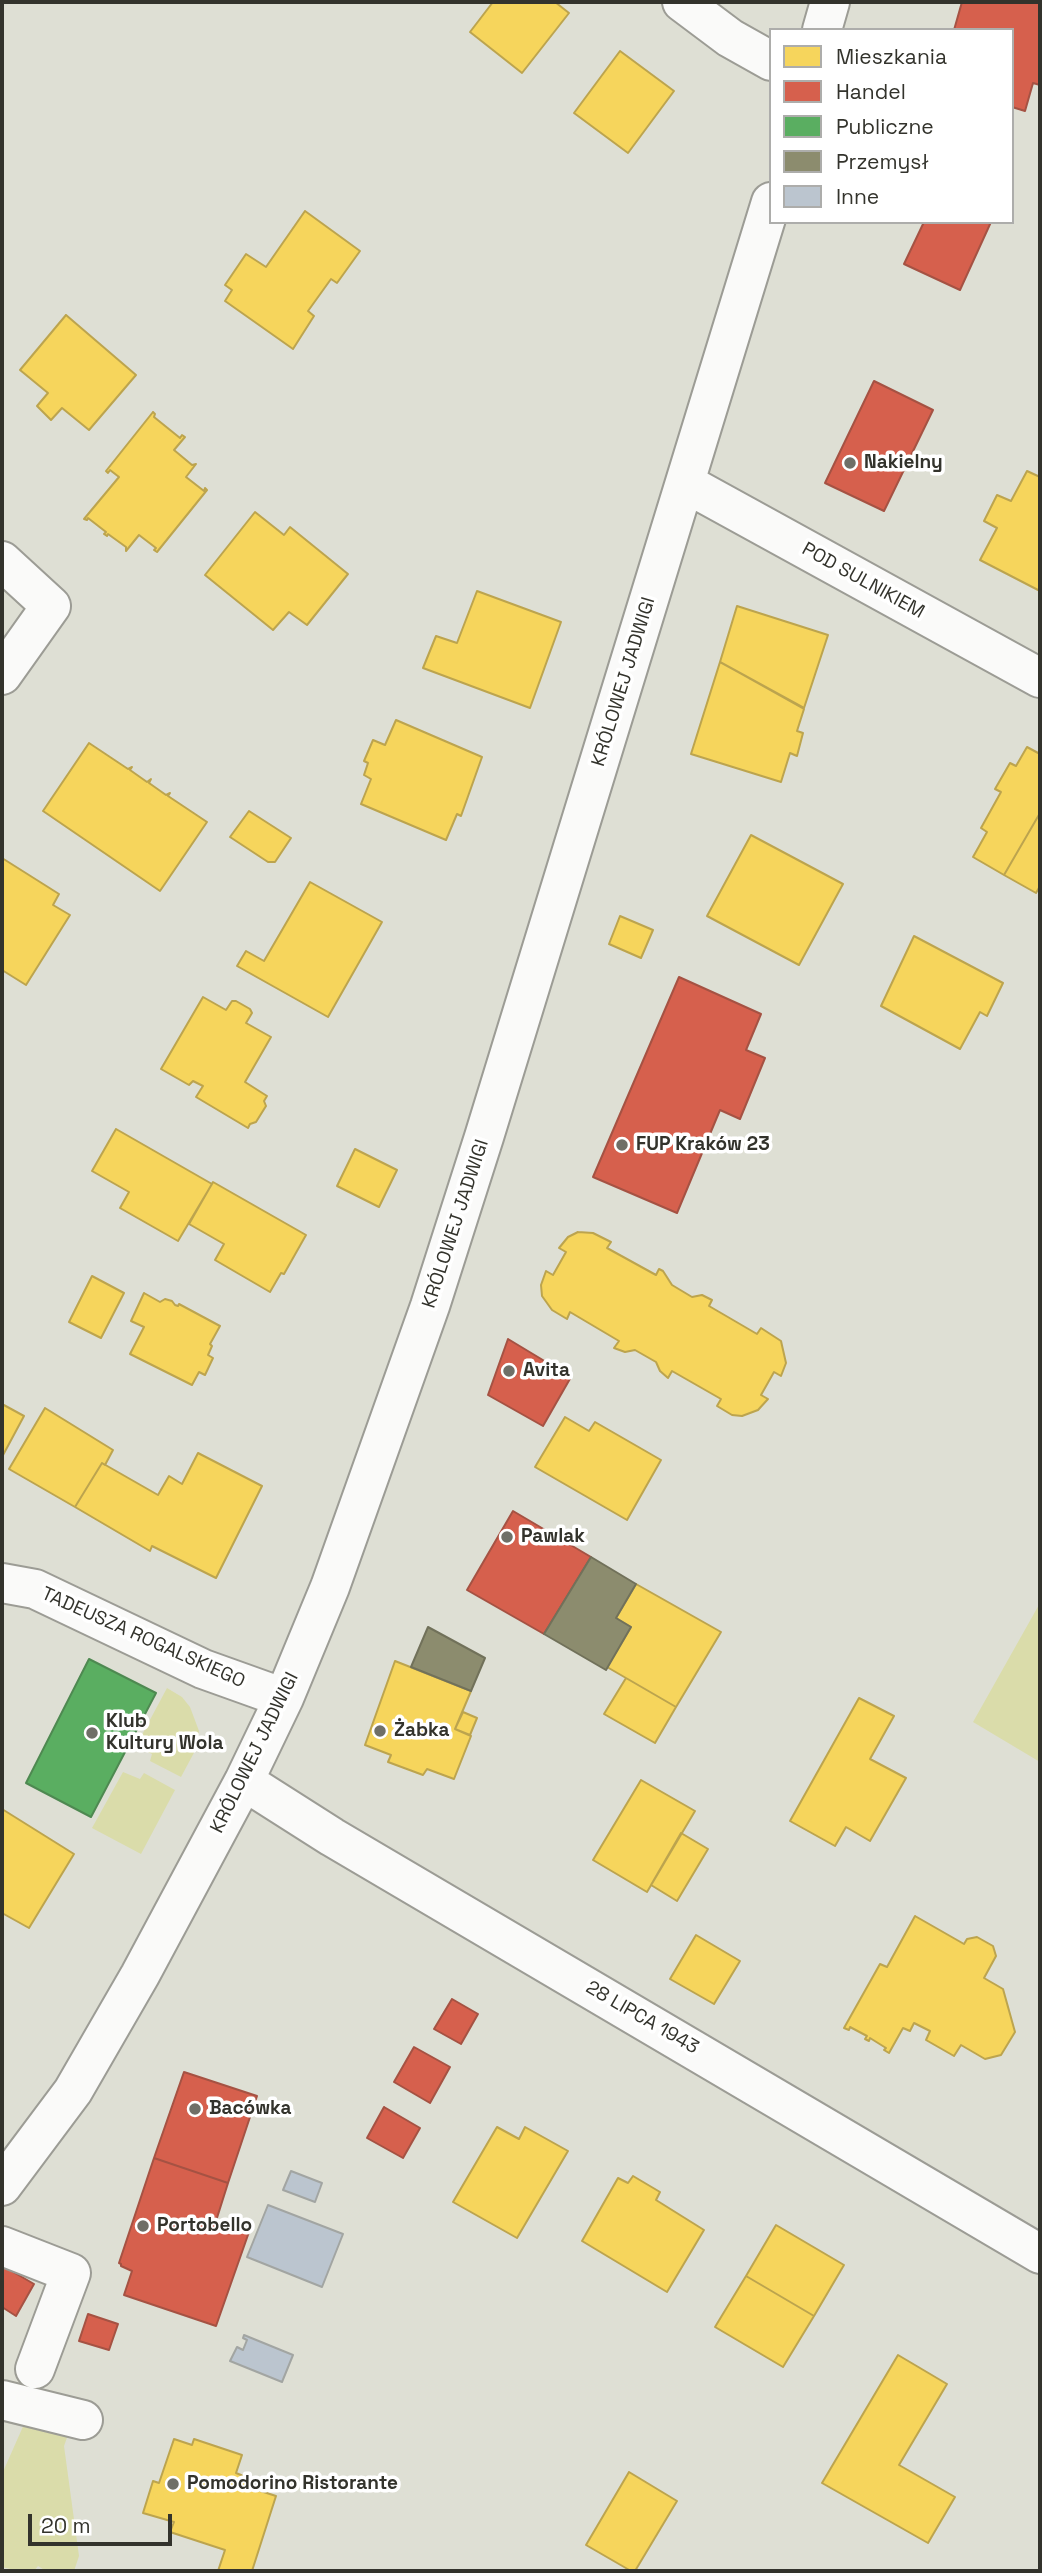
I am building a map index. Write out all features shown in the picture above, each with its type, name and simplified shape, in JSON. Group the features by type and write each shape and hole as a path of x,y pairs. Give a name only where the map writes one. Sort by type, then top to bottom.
{"street":[{"path":"682,2 730,38 769,60"},
{"path":"823,28 830,2"},
{"name":"KRÓLOWEJ JADWIGI","path":"2,2186 73,2091 147,1963 244,1781 284,1698 330,1587 430,1306 484,1137 769,209"},
{"name":"POD SULNIKIEM","path":"685,483 1040,678"},
{"path":"2,561 51,606 2,675"},
{"name":"TADEUSZA ROGALSKIEGO","path":"2,1583 35,1589 203,1669 284,1698"},
{"name":"28 LIPCA 1943","path":"244,1781 332,1837 1040,2254"},
{"path":"2,2246 71,2273 34,2369"},
{"path":"2,2400 83,2420"}],"green space":[{"path":"1040,1603 1040,1762 973,1722"},
{"path":"167,1688 182,1697 190,1707 199,1731 196,1749 181,1777 150,1761 152,1754 136,1746"},
{"path":"123,1772 140,1779 144,1773 175,1790 141,1854 92,1828"},
{"path":"29,2413 70,2429 64,2446 79,2556 74,2571 46,2571 38,2566 34,2571 18,2571 2,2567 2,2474"}],"building: Mieszkania":[{"path":"493,2 555,2 569,13 522,73 470,32"},
{"path":"620,51 674,91 628,153 574,113"},
{"path":"305,211 360,251 337,283 331,279 308,311 314,316 293,349 225,301 232,290 225,285 246,254 266,267"},
{"path":"66,315 136,375 89,430 62,408 51,420 37,406 48,393 20,370"},
{"path":"153,412 154,417 180,438 182,435 185,437 174,450 192,465 196,464 186,477 204,491 205,488 207,490 157,552 154,550 156,548 139,535 126,551 126,547 104,534 106,532 88,518 84,519 119,477 110,470 108,473 106,471"},
{"path":"1027,471 1040,477 1040,591 980,560 997,528 984,521 997,495 1011,501"},
{"path":"255,512 284,535 290,527 348,574 307,625 289,612 273,630 205,575"},
{"path":"477,591 561,622 530,708 423,668 436,636 457,643"},
{"path":"737,606 828,635 804,708 720,662"},
{"path":"720,662 804,709 797,731 803,733 797,756 790,753 781,782 691,754"},
{"path":"396,720 482,757 461,816 457,814 446,840 361,804 371,779 364,775 368,763 364,761 373,740 385,745"},
{"path":"89,743 128,769 132,767 130,770 147,782 151,779 149,783 166,795 170,793 168,796 207,822 160,891 43,811"},
{"path":"1027,747 1040,754 1040,813 1004,875 973,857 987,832 981,828 1001,792 995,789 1010,763 1016,766"},
{"path":"249,811 291,838 275,862 268,862 230,837"},
{"path":"1040,813 1040,886 1036,893 1004,875"},
{"path":"751,835 843,884 799,965 707,916"},
{"path":"2,858 59,894 53,905 70,915 26,985 2,970"},
{"path":"310,882 382,922 328,1017 237,966 246,951 264,961"},
{"path":"620,916 653,930 641,958 609,944"},
{"path":"914,936 1003,983 987,1016 980,1012 960,1049 881,1006"},
{"path":"203,997 226,1010 232,1001 250,1009 252,1013 246,1023 271,1037 245,1082 267,1096 264,1101 266,1106 256,1122 248,1128 196,1097 203,1086 193,1081 189,1085 161,1069"},
{"path":"116,1129 212,1184 178,1241 120,1208 129,1192 92,1171"},
{"path":"355,1149 397,1170 379,1207 337,1186"},
{"path":"213,1182 306,1235 284,1274 281,1273 270,1292 215,1260 224,1244 189,1224"},
{"path":"578,1232 593,1233 611,1242 607,1248 656,1275 659,1269 663,1271 672,1285 692,1297 702,1295 712,1300 709,1306 757,1334 761,1328 781,1341 786,1363 781,1376 774,1372 761,1395 768,1399 758,1410 742,1416 732,1415 717,1406 721,1399 672,1371 668,1378 660,1371 656,1362 635,1350 625,1352 614,1348 619,1341 570,1312 567,1319 552,1310 542,1296 541,1285 546,1271 553,1275 566,1252 559,1248 568,1237"},
{"path":"92,1276 124,1293 101,1338 69,1322"},
{"path":"144,1293 160,1302 165,1299 175,1305 179,1304 220,1326 210,1344 212,1346 208,1355 213,1358 205,1375 199,1372 192,1385 130,1354 144,1327 131,1321"},
{"path":"2,1404 24,1416 2,1457"},
{"path":"45,1408 113,1450 75,1507 9,1469"},
{"path":"565,1417 589,1431 595,1422 661,1460 627,1520 535,1467"},
{"path":"198,1453 262,1486 216,1578 152,1546 150,1551 75,1507 102,1463 158,1495 169,1476 182,1484"},
{"path":"636,1584 721,1632 676,1707 607,1667 631,1627 616,1618"},
{"path":"395,1661 471,1691 455,1729 471,1736 454,1779 427,1769 423,1775 388,1762 391,1755 365,1745"},
{"path":"626,1678 676,1707 655,1743 604,1714"},
{"path":"859,1698 894,1716 870,1759 906,1778 870,1841 846,1827 835,1846 790,1821"},
{"path":"463,1712 477,1718 470,1735 455,1729"},
{"path":"641,1780 695,1811 647,1892 593,1860"},
{"path":"2,1809 74,1854 29,1928 2,1913"},
{"path":"681,1833 708,1849 677,1901 651,1885"},
{"path":"915,1916 964,1944 967,1939 977,1937 993,1946 996,1956 984,1978 1003,1989 1015,2032 1001,2055 985,2059 961,2045 954,2056 926,2040 930,2031 914,2023 910,2031 903,2028 889,2053 870,2038 869,2041 865,2039 867,2036 850,2027 849,2030 844,2028 880,1964 887,1967"},
{"path":"696,1935 740,1961 714,2004 670,1979"},
{"path":"497,2127 519,2139 525,2127 568,2151 517,2238 453,2202"},
{"path":"633,2176 660,2192 656,2200 704,2230 667,2292 582,2241 618,2178 628,2183"},
{"path":"776,2225 844,2265 814,2316 746,2276"},
{"path":"746,2276 814,2316 783,2367 715,2327"},
{"path":"898,2355 947,2384 899,2465 955,2497 928,2543 822,2483"},
{"path":"174,2439 192,2445 194,2439 242,2455 236,2473 251,2479 248,2487 276,2496 252,2571 218,2571 225,2550 170,2532 174,2522 143,2513 153,2481 159,2483"},
{"path":"629,2472 677,2501 635,2571 586,2545"}],"building: Handel":[{"path":"962,2 1040,2 1040,85 1033,83 1025,111 1014,108 1014,28 955,28"},
{"path":"923,224 990,224 960,290 904,264"},
{"path":"874,381 933,410 884,511 825,483"},
{"path":"679,977 761,1014 746,1050 765,1058 740,1119 720,1110 677,1213 593,1177"},
{"path":"508,1339 571,1377 543,1426 488,1395"},
{"path":"513,1511 591,1557 544,1634 467,1590"},
{"path":"452,1999 478,2014 461,2044 434,2029"},
{"path":"414,2047 450,2067 430,2103 394,2082"},
{"path":"184,2072 257,2096 228,2183 154,2158"},
{"path":"384,2107 420,2128 403,2158 367,2138"},
{"path":"154,2158 228,2183 216,2221 249,2232 216,2326 124,2295 132,2271 119,2263"},
{"path":"3,2266 34,2284 16,2316 2,2307"},
{"path":"88,2314 118,2324 109,2350 79,2341"}],"building: Publiczne":[{"path":"89,1659 156,1693 91,1817 26,1783"}],"building: Przemysł":[{"path":"591,1557 636,1584 616,1618 631,1627 606,1670 544,1634"},
{"path":"428,1627 485,1658 471,1691 411,1667"}],"building: Inne":[{"path":"291,2171 322,2183 315,2202 283,2190"},
{"path":"268,2205 343,2234 322,2287 247,2257"},
{"path":"244,2335 293,2355 282,2382 230,2361 237,2347 243,2350 247,2340 243,2338"}],"place":[{"name":"Nakielny","path":"850,463"},
{"name":"FUP Kraków 23","path":"622,1145"},
{"name":"Avita","path":"509,1371"},
{"name":"Pawlak","path":"507,1537"},
{"name":"Żabka","path":"380,1731"},
{"name":"Klub Kultury Wola","path":"92,1733"},
{"name":"Bacówka","path":"195,2109"},
{"name":"Portobello","path":"143,2226"},
{"name":"Pomodorino Ristorante","path":"173,2484"}]}
